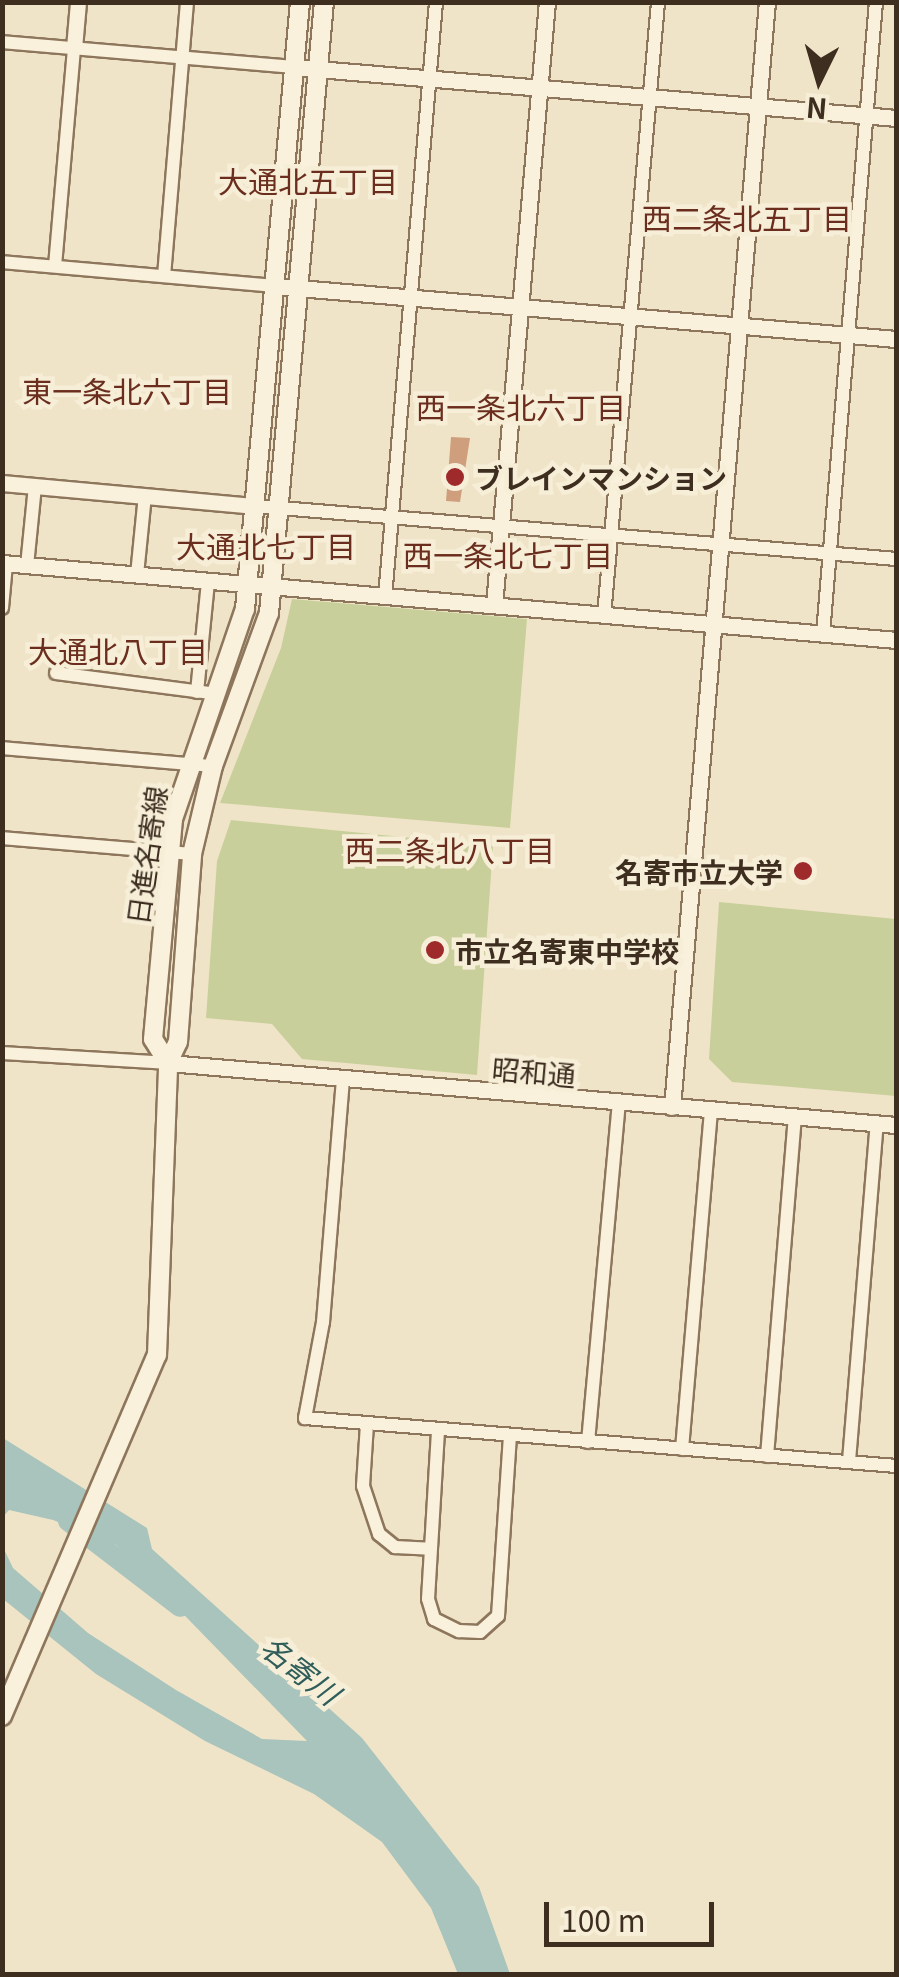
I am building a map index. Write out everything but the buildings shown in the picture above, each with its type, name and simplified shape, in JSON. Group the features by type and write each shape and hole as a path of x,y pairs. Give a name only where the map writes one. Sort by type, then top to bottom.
{"main road":[{"name":"日進名寄線","path":"168,1064 153,1039 170,851 189,764 217,694 249,584 300,2"},
{"name":"日進名寄線","path":"2,1716 140,1407 162,1312 168,1064 178,1042 192,854 213,766 251,674 273,587 324,2"}],"street":[{"path":"55,266 78,2"},
{"path":"164,276 187,2"},
{"path":"384,597 436,2"},
{"path":"494,606 547,2"},
{"path":"604,616 658,2"},
{"path":"672,1107 766,2"},
{"path":"823,634 876,2"},
{"path":"2,42 896,118"},
{"path":"2,262 896,338"},
{"path":"2,483 896,559"},
{"path":"27,566 35,486"},
{"path":"138,575 145,495"},
{"path":"2,608 4,564 896,640"},
{"path":"196,692 208,581"},
{"path":"56,673 217,694"},
{"path":"2,748 213,766"},
{"path":"2,838 192,854"},
{"path":"2,1053 168,1064"},
{"name":"昭和通","path":"168,1064 896,1126"},
{"path":"343,1079 324,1322 305,1418 896,1466"},
{"path":"588,1442 619,1102"},
{"path":"682,1449 711,1110"},
{"path":"767,1456 796,1117"},
{"path":"849,1462 877,1124"},
{"path":"366,1424 363,1486 378,1534 395,1548 430,1550"},
{"path":"438,1431 430,1550 434,1619 480,1632 498,1616 510,1437"}],"green space":[{"path":"292,599 527,619 510,828 220,803 281,648"},
{"path":"231,820 493,846 477,1075 302,1059 272,1024 206,1018 217,861"},
{"path":"719,902 896,919 896,1096 732,1082 709,1059"}],"water":[{"path":"3,1438 147,1528 152,1549 362,1738 479,1887 510,1974 458,1974 431,1908 382,1842 314,1794 205,1741 96,1674 3,1599 2,1545 13,1568 88,1633 176,1690 262,1739 307,1741 116,1545 53,1520 9,1510 3,1517"}],"waterway":[{"name":"名寄川","path":"68,1521 180,1607"}],"place":[{"name":"ブレインマンション","path":"455,477"},
{"name":"名寄市立大学","path":"803,871"},
{"name":"市立名寄東中学校","path":"435,950"}],"district":[{"name":"大通北五丁目","path":"308,180"},
{"name":"西二条北五丁目","path":"747,217"},
{"name":"東一条北六丁目","path":"127,390"},
{"name":"西一条北六丁目","path":"521,406"},
{"name":"大通北七丁目","path":"266,545"},
{"name":"西一条北七丁目","path":"508,554"},
{"name":"大通北八丁目","path":"118,650"},
{"name":"西二条北八丁目","path":"450,849"}]}
